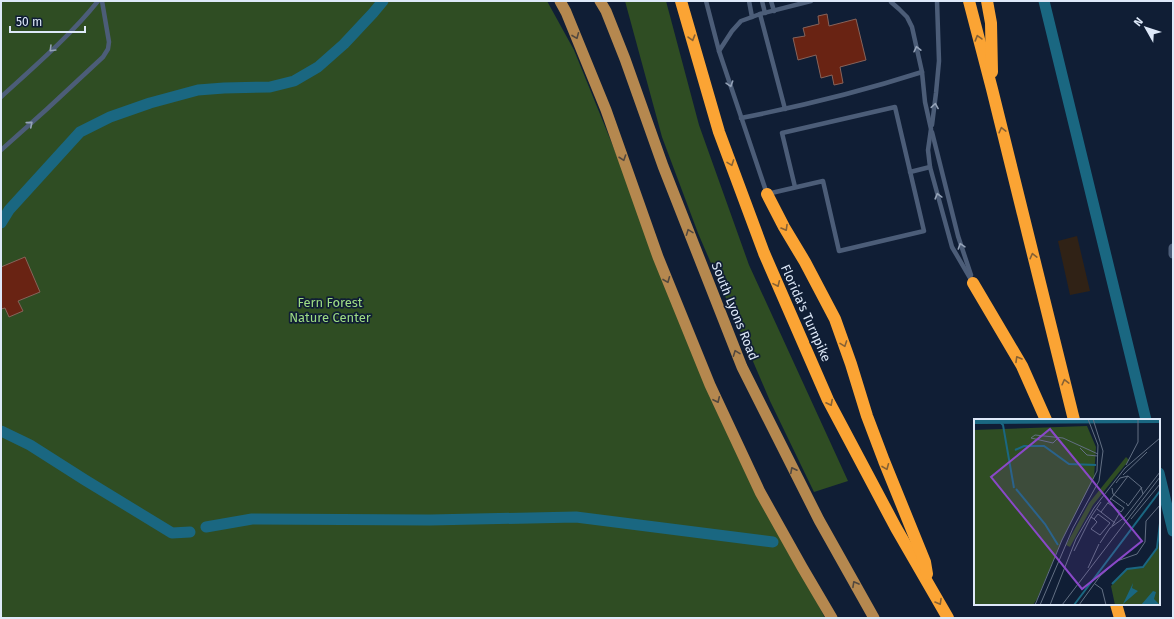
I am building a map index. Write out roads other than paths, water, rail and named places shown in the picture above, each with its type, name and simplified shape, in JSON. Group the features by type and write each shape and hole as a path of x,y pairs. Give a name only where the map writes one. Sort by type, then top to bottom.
{"highway":[{"name":"Florida's Turnpike","path":"681,1 719,132 764,253 828,400 896,528 948,618"},
{"path":"969,1 1074,419"},
{"path":"987,1 991,23 992,89"},
{"path":"767,194 784,227 806,262 835,319 852,364 867,416 878,446 925,562 930,586"},
{"path":"974,283 1022,366 1046,419"},
{"path":"1116,605 1120,618"}],"main road":[{"path":"560,1 566,12 606,110 658,257 710,385 760,492 832,618"},
{"name":"South Lyons Road","path":"600,1 606,11 625,59 663,166 742,367 819,520 874,618"}],"street":[{"path":"1173,248 1173,254"}],"lane":[{"path":"1,97 35,66 98,1"},
{"path":"1,150 103,57 108,50 109,42 102,1"},
{"path":"706,1 719,51 767,194 823,181 839,251 924,231 894,107 782,133 795,187"},
{"path":"749,1 752,17"},
{"path":"762,1 763,14 784,109"},
{"path":"771,1 774,11"},
{"path":"786,1 788,7"},
{"path":"719,51 732,31 741,21 802,2 811,1"},
{"path":"938,1 939,61 928,150 930,167 952,247 974,283"},
{"path":"890,2 903,13 912,27 922,72 931,129 958,236 974,283"},
{"path":"741,118 784,109 922,72"},
{"path":"910,172 930,167"}],"waterway":[{"path":"1,223 9,210 80,132 110,117 150,103 198,90 270,87 294,81 318,67 344,44 383,1"},
{"path":"1044,1 1146,419"},
{"path":"1,431 30,445 172,533 190,532"},
{"path":"1160,477 1173,531"},
{"path":"206,527 252,519 430,520 576,517 773,542"}],"park label":[{"name":"Fern Forest Nature Center","path":"330,310"}]}
